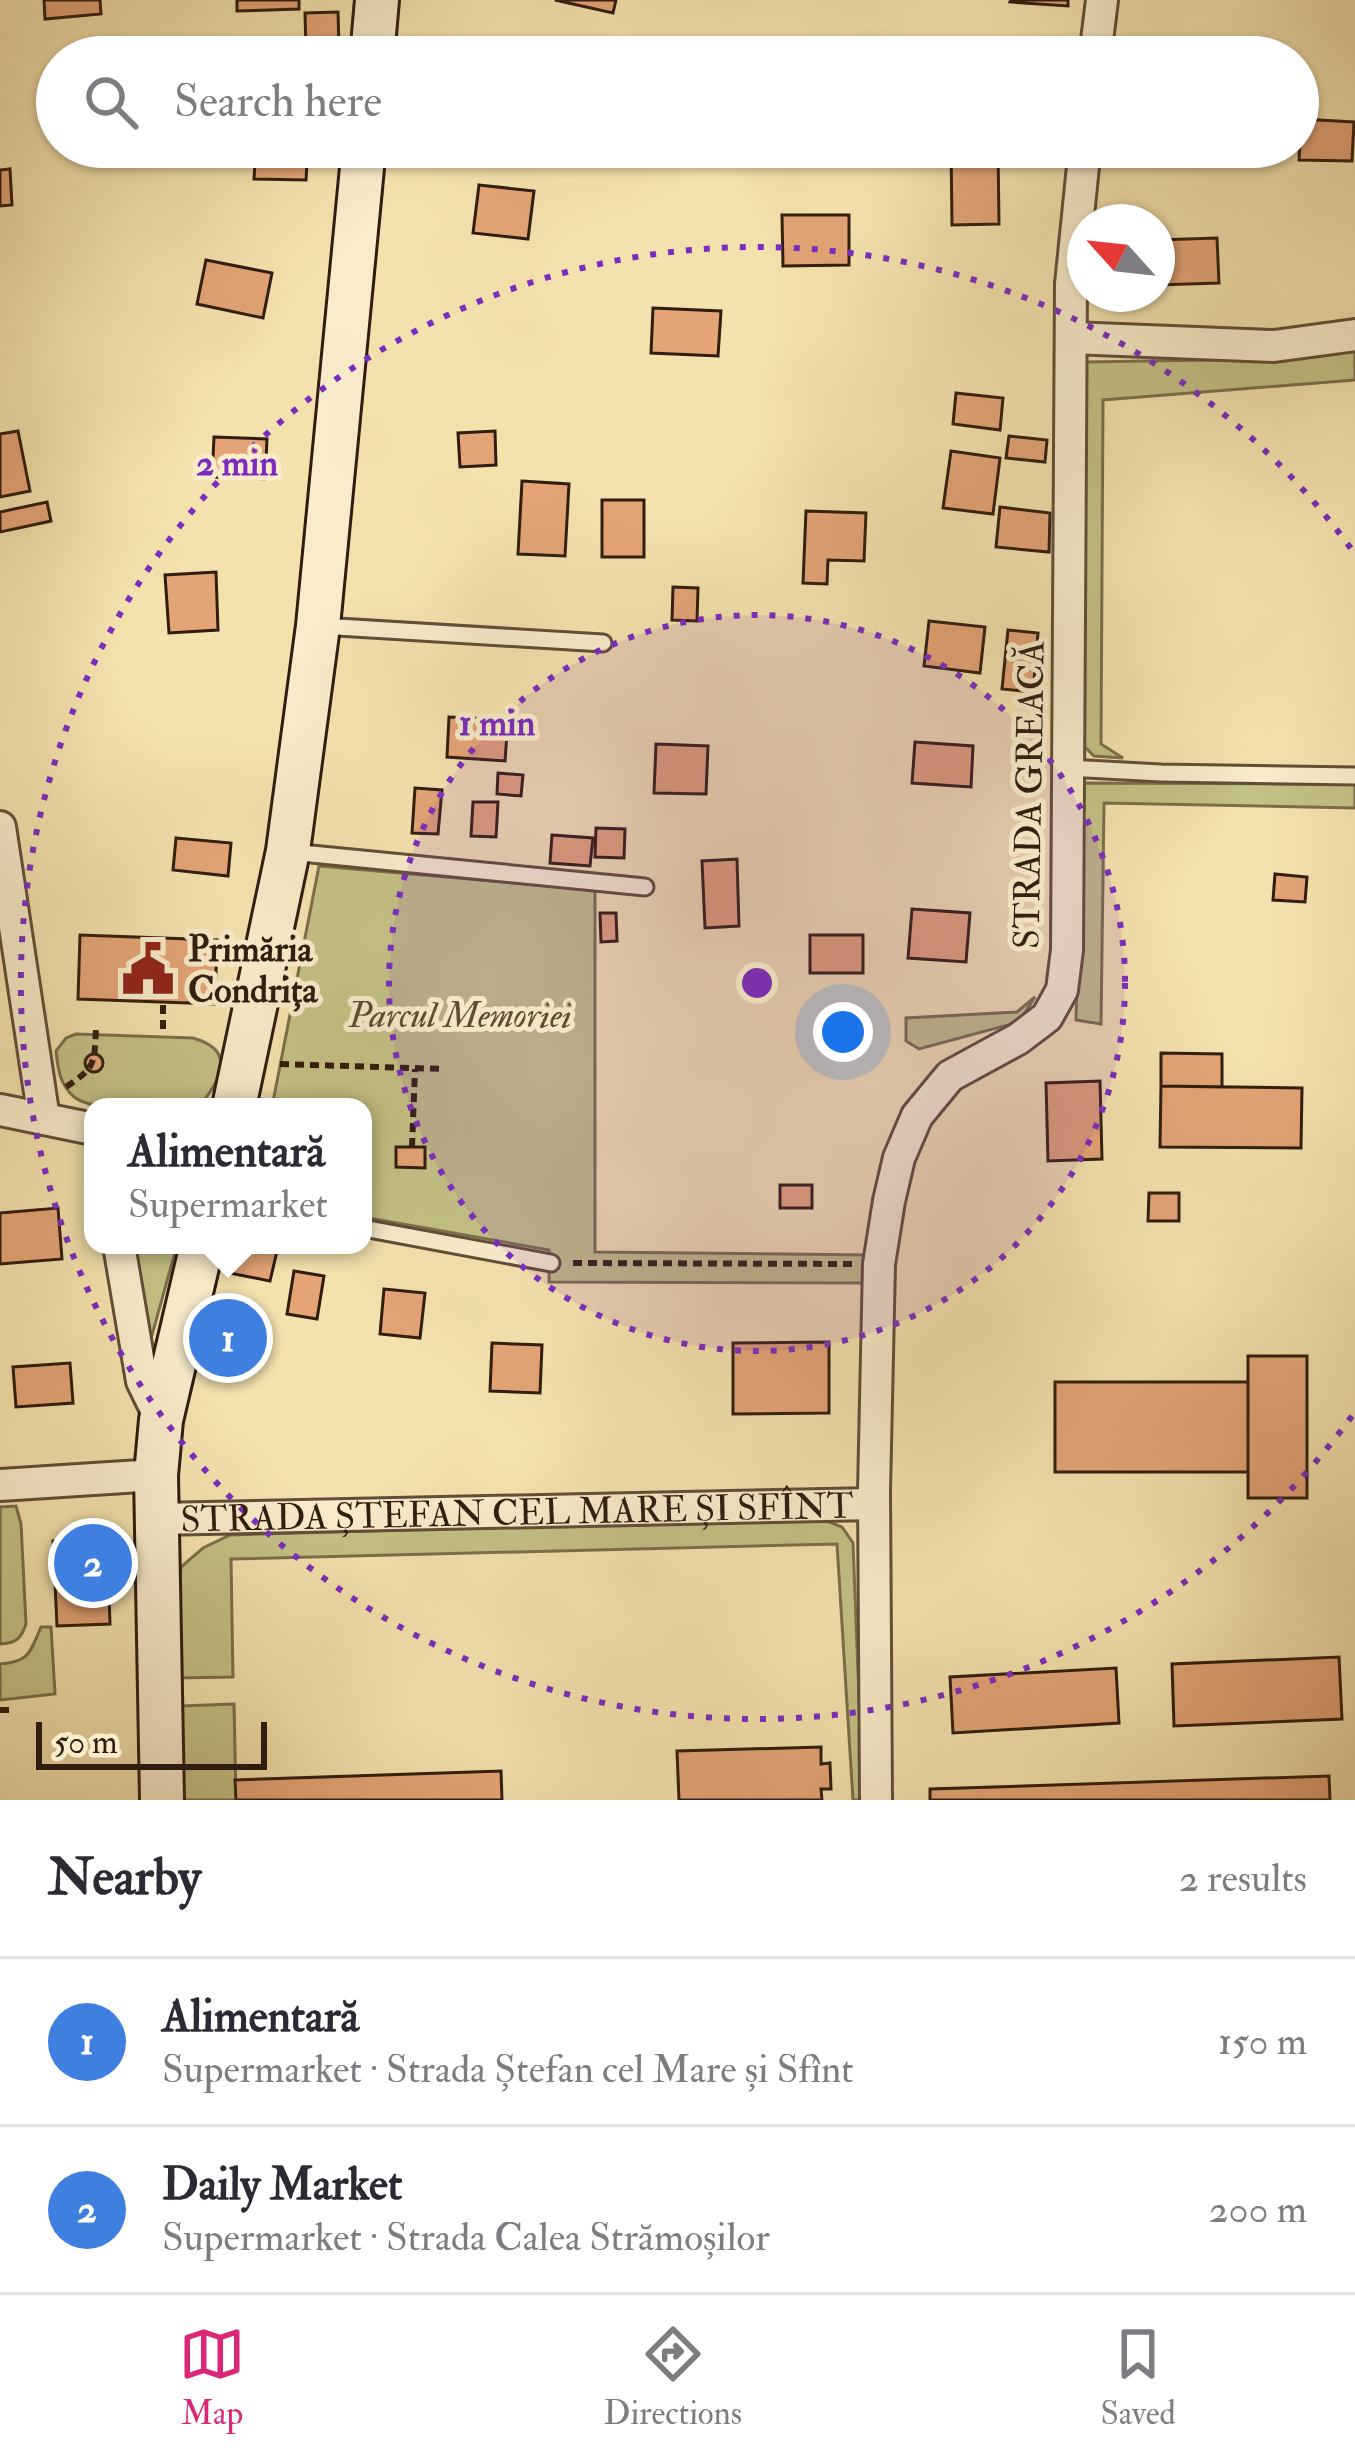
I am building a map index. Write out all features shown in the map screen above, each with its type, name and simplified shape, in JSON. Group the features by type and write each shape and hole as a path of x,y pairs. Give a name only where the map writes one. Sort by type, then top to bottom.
{"street":[{"path":"374,36 377,0"},
{"path":"1098,36 1102,0"},
{"path":"236,1098 288,851 318,626 362,168"},
{"name":"STRADA GREACĂ","path":"875,1800 879,1264 889,1201 899,1158 917,1116 950,1076 1018,1040 1047,1017 1062,990 1071,284 1083,168"},
{"path":"1071,338 1274,346 1355,335"},
{"path":"0,827 43,1110"},
{"path":"0,1110 43,1110 84,1131"},
{"path":"121,1254 142,1381 161,1420"},
{"name":"STRADA ȘTEFAN CEL MARE ȘI SFÎNT","path":"162,1800 156,1475 161,1420 200,1254"},
{"path":"0,1485 156,1475"},
{"name":"STRADA ȘTEFAN CEL MARE ȘI SFÎNT","path":"157,1519 874,1504"}],"lane":[{"path":"318,626 603,643"},
{"path":"1068,768 1355,776"},
{"path":"288,851 645,887"},
{"path":"372,1230 551,1263"}],"path":[{"path":"163,1030 164,1002"},
{"path":"43,1110 90,1070 96,1029"},
{"path":"270,1064 445,1069"},
{"path":"412,1147 415,1069"},
{"path":"551,1263 879,1264"},
{"path":"0,1710 12,1709"}],"green space":[{"path":"1355,351 1355,380 1103,400 1101,744 1123,758 1094,756 1083,745 1085,362 1277,359"},
{"path":"1082,783 1355,784 1355,808 1104,803 1101,1024 1076,1020"},
{"name":"Parcul Memoriei","path":"319,866 595,890 595,1252 869,1255 863,1283 549,1282 549,1250 372,1219 372,1098 274,1098"},
{"path":"1035,997 1019,1022 919,1049 906,1041 906,1018 1017,1012"},
{"path":"76,1034 193,1038 216,1051 221,1068 206,1098 84,1098 84,1102 73,1096 60,1075 56,1051"},
{"path":"131,1254 174,1254 147,1353"},
{"path":"16,1506 26,1624 17,1639 0,1644 0,1507"},
{"path":"819,1518 842,1527 853,1543 863,1800 853,1800 837,1544 231,1559 233,1677 177,1678 176,1602 181,1567 203,1548 230,1535"},
{"path":"41,1627 51,1627 55,1694 0,1700 0,1664 28,1654"},
{"path":"234,1704 236,1800 182,1800 180,1706"}],"building":[{"path":"44,0 100,0 101,14 45,19"},
{"path":"237,0 299,0 299,9 237,11"},
{"path":"555,0 616,0 613,13"},
{"path":"1068,0 1068,6 1010,2"},
{"path":"338,12 339,36 306,36 305,13"},
{"path":"1319,120 1354,122 1352,161 1319,160"},
{"path":"255,168 307,168 306,180 254,179"},
{"path":"951,168 998,168 999,224 952,225"},
{"path":"10,169 12,205 0,206 0,170"},
{"path":"479,185 534,191 528,239 473,233"},
{"path":"782,215 849,215 849,265 783,266"},
{"path":"1217,238 1219,283 1175,284 1175,239"},
{"path":"206,260 272,273 263,318 197,304"},
{"path":"653,308 721,311 718,356 651,353"},
{"path":"956,393 1003,398 1000,430 953,424"},
{"path":"18,431 30,491 0,497 0,434"},
{"path":"495,431 496,465 460,467 458,433"},
{"path":"1009,436 1047,440 1045,462 1006,458"},
{"path":"214,437 267,439 265,479 212,477"},
{"path":"951,451 1000,458 993,514 943,508"},
{"path":"522,481 569,484 565,556 518,554"},
{"path":"602,500 644,500 644,557 602,557"},
{"path":"47,502 51,521 0,532 0,512"},
{"path":"1000,507 1050,513 1049,552 996,547"},
{"path":"806,511 866,513 864,561 828,560 827,584 803,583"},
{"path":"216,572 218,630 169,633 165,575"},
{"path":"673,587 698,588 697,621 672,620"},
{"path":"929,621 985,627 980,673 924,666"},
{"path":"1008,630 1038,633 1033,692 1002,689"},
{"path":"449,717 508,720 505,761 447,757"},
{"path":"915,742 973,746 971,787 912,783"},
{"path":"656,744 708,746 706,794 654,793"},
{"path":"498,773 523,775 521,796 497,794"},
{"path":"415,788 442,790 438,834 412,833"},
{"path":"473,802 498,802 496,837 471,836"},
{"path":"596,828 625,829 624,858 595,857"},
{"path":"552,835 593,838 590,866 550,863"},
{"path":"176,838 231,843 228,876 173,870"},
{"path":"737,859 739,926 705,928 702,861"},
{"path":"1275,874 1307,877 1305,902 1273,900"},
{"path":"912,909 970,913 966,962 908,958"},
{"path":"600,913 616,913 617,941 601,942"},
{"name":"Primăria Condrița","path":"80,935 217,940 215,1004 78,999"},
{"path":"810,935 863,935 863,973 810,973"},
{"path":"1161,1053 1222,1054 1222,1087 1161,1086"},
{"path":"94,1054 103,1063 94,1072 85,1063"},
{"path":"1100,1081 1102,1159 1048,1161 1046,1083"},
{"path":"1161,1086 1302,1088 1301,1148 1160,1147"},
{"path":"396,1147 425,1147 425,1168 396,1167"},
{"path":"780,1185 812,1185 812,1208 780,1208"},
{"path":"1149,1193 1179,1193 1179,1221 1148,1221"},
{"path":"58,1208 62,1259 0,1264 0,1213"},
{"path":"234,1254 276,1254 270,1281 230,1273"},
{"path":"294,1271 324,1276 317,1319 287,1314"},
{"path":"384,1289 425,1293 420,1338 380,1334"},
{"path":"238,1298 247,1312 240,1349 224,1367 214,1345 221,1309"},
{"path":"829,1342 829,1413 733,1414 733,1343"},
{"path":"492,1343 542,1345 540,1393 490,1391"},
{"path":"1248,1356 1307,1356 1307,1498 1248,1498"},
{"path":"70,1363 73,1403 16,1407 13,1367"},
{"path":"1055,1382 1248,1382 1248,1472 1055,1472"},
{"path":"107,1538 110,1624 57,1626 53,1541"},
{"path":"1339,1657 1342,1719 1174,1726 1172,1664"},
{"path":"1116,1668 1119,1723 953,1733 950,1677"},
{"path":"821,1747 821,1764 830,1763 831,1789 821,1789 822,1800 679,1800 677,1751"},
{"path":"501,1771 502,1800 236,1800 235,1780"},
{"path":"1329,1776 1330,1800 930,1800 930,1789"}],"place":[{"name":"Primăria Condrița","path":"148,969"},
{"name":"Alimentară","path":"228,1338"},
{"name":"Daily Market","path":"93,1563"}]}
